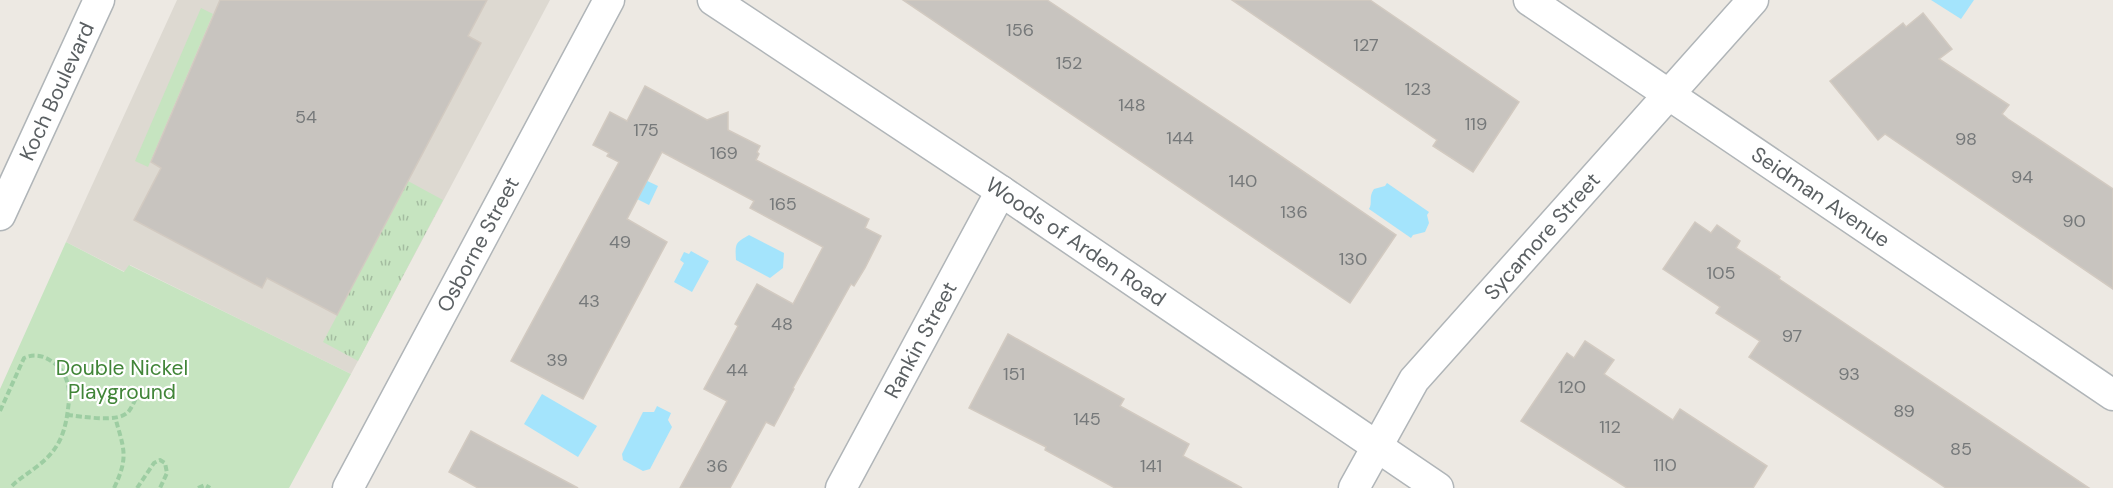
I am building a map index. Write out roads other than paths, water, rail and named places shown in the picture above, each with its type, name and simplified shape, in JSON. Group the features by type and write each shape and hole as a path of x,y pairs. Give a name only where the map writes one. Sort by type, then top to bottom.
{"street":[{"name":"Koch Boulevard","path":"0,215 99,0"},
{"name":"Osborne Street","path":"348,488 609,0"},
{"name":"Woods of Arden Road","path":"713,0 1001,191 1438,488"},
{"name":"Seidman Avenue","path":"1529,0 2113,395"},
{"name":"Sycamore Street","path":"1354,488 1414,380 1753,0"},
{"name":"Rankin Street","path":"841,488 1001,191"}],"water":[{"path":"1931,0 1974,0 1961,19"},
{"path":"622,169 658,186 649,205 613,187"},
{"path":"1387,183 1429,212 1427,215 1429,223 1425,232 1413,235 1411,238 1369,209 1374,189 1385,186"},
{"path":"749,235 784,253 783,268 770,278 736,260 737,244"},
{"path":"691,251 709,261 692,292 674,282 684,263 680,260 684,252 689,254"},
{"path":"542,394 597,426 578,457 524,424"},
{"path":"657,406 671,413 668,420 672,427 650,469 643,471 623,460 622,454 643,412 654,412"}],"park label":[{"name":"Double Nickel Playground","path":"122,380"}]}
